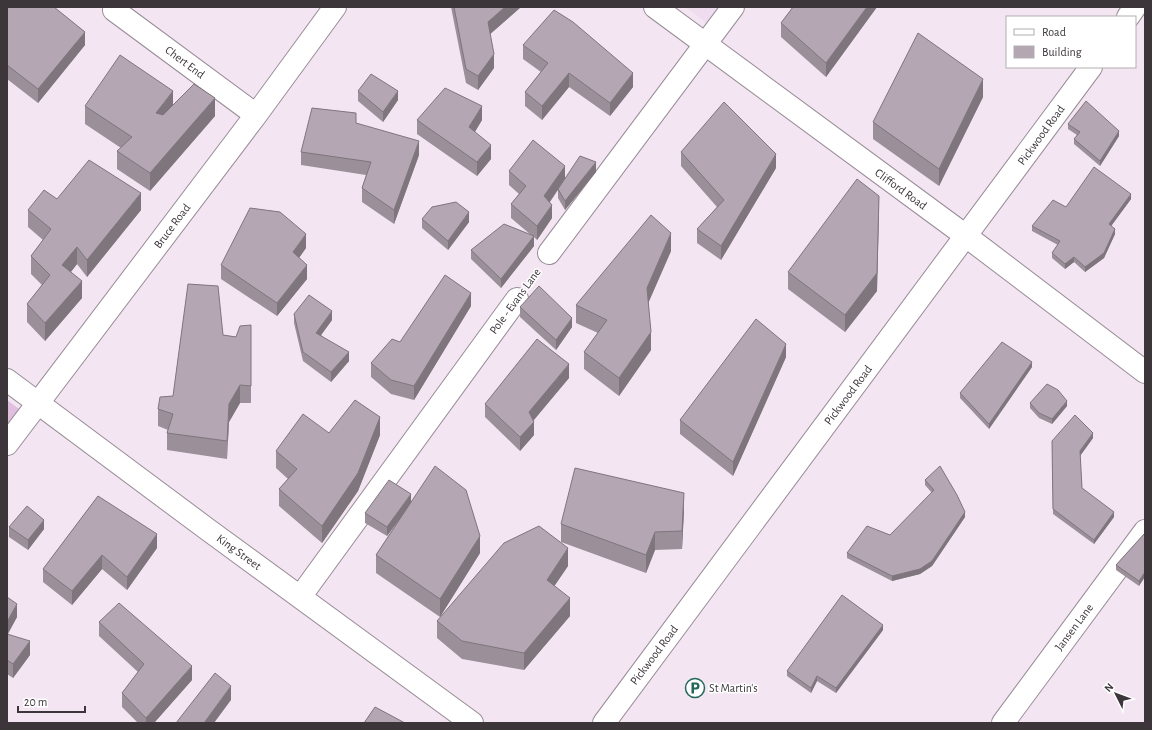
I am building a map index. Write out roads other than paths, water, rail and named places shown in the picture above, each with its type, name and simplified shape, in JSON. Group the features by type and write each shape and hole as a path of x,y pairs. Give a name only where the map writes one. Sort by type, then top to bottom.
{"street":[{"name":"Bruce Road","path":"7,444 256,115 335,7"},
{"name":"Clifford Road","path":"654,7 966,236 1145,372"},
{"path":"549,254 733,7"},
{"path":"1129,16 1135,7"},
{"name":"Chert End","path":"114,10 256,115"},
{"name":"Pickwood Road","path":"604,723 1090,68"},
{"name":"Pole - Evans Lane","path":"300,597 517,299"},
{"name":"King Street","path":"7,380 472,723"},
{"name":"Jansen Lane","path":"1003,723 1145,531"}],"place":[{"name":"St Martin's","path":"695,688"}]}
